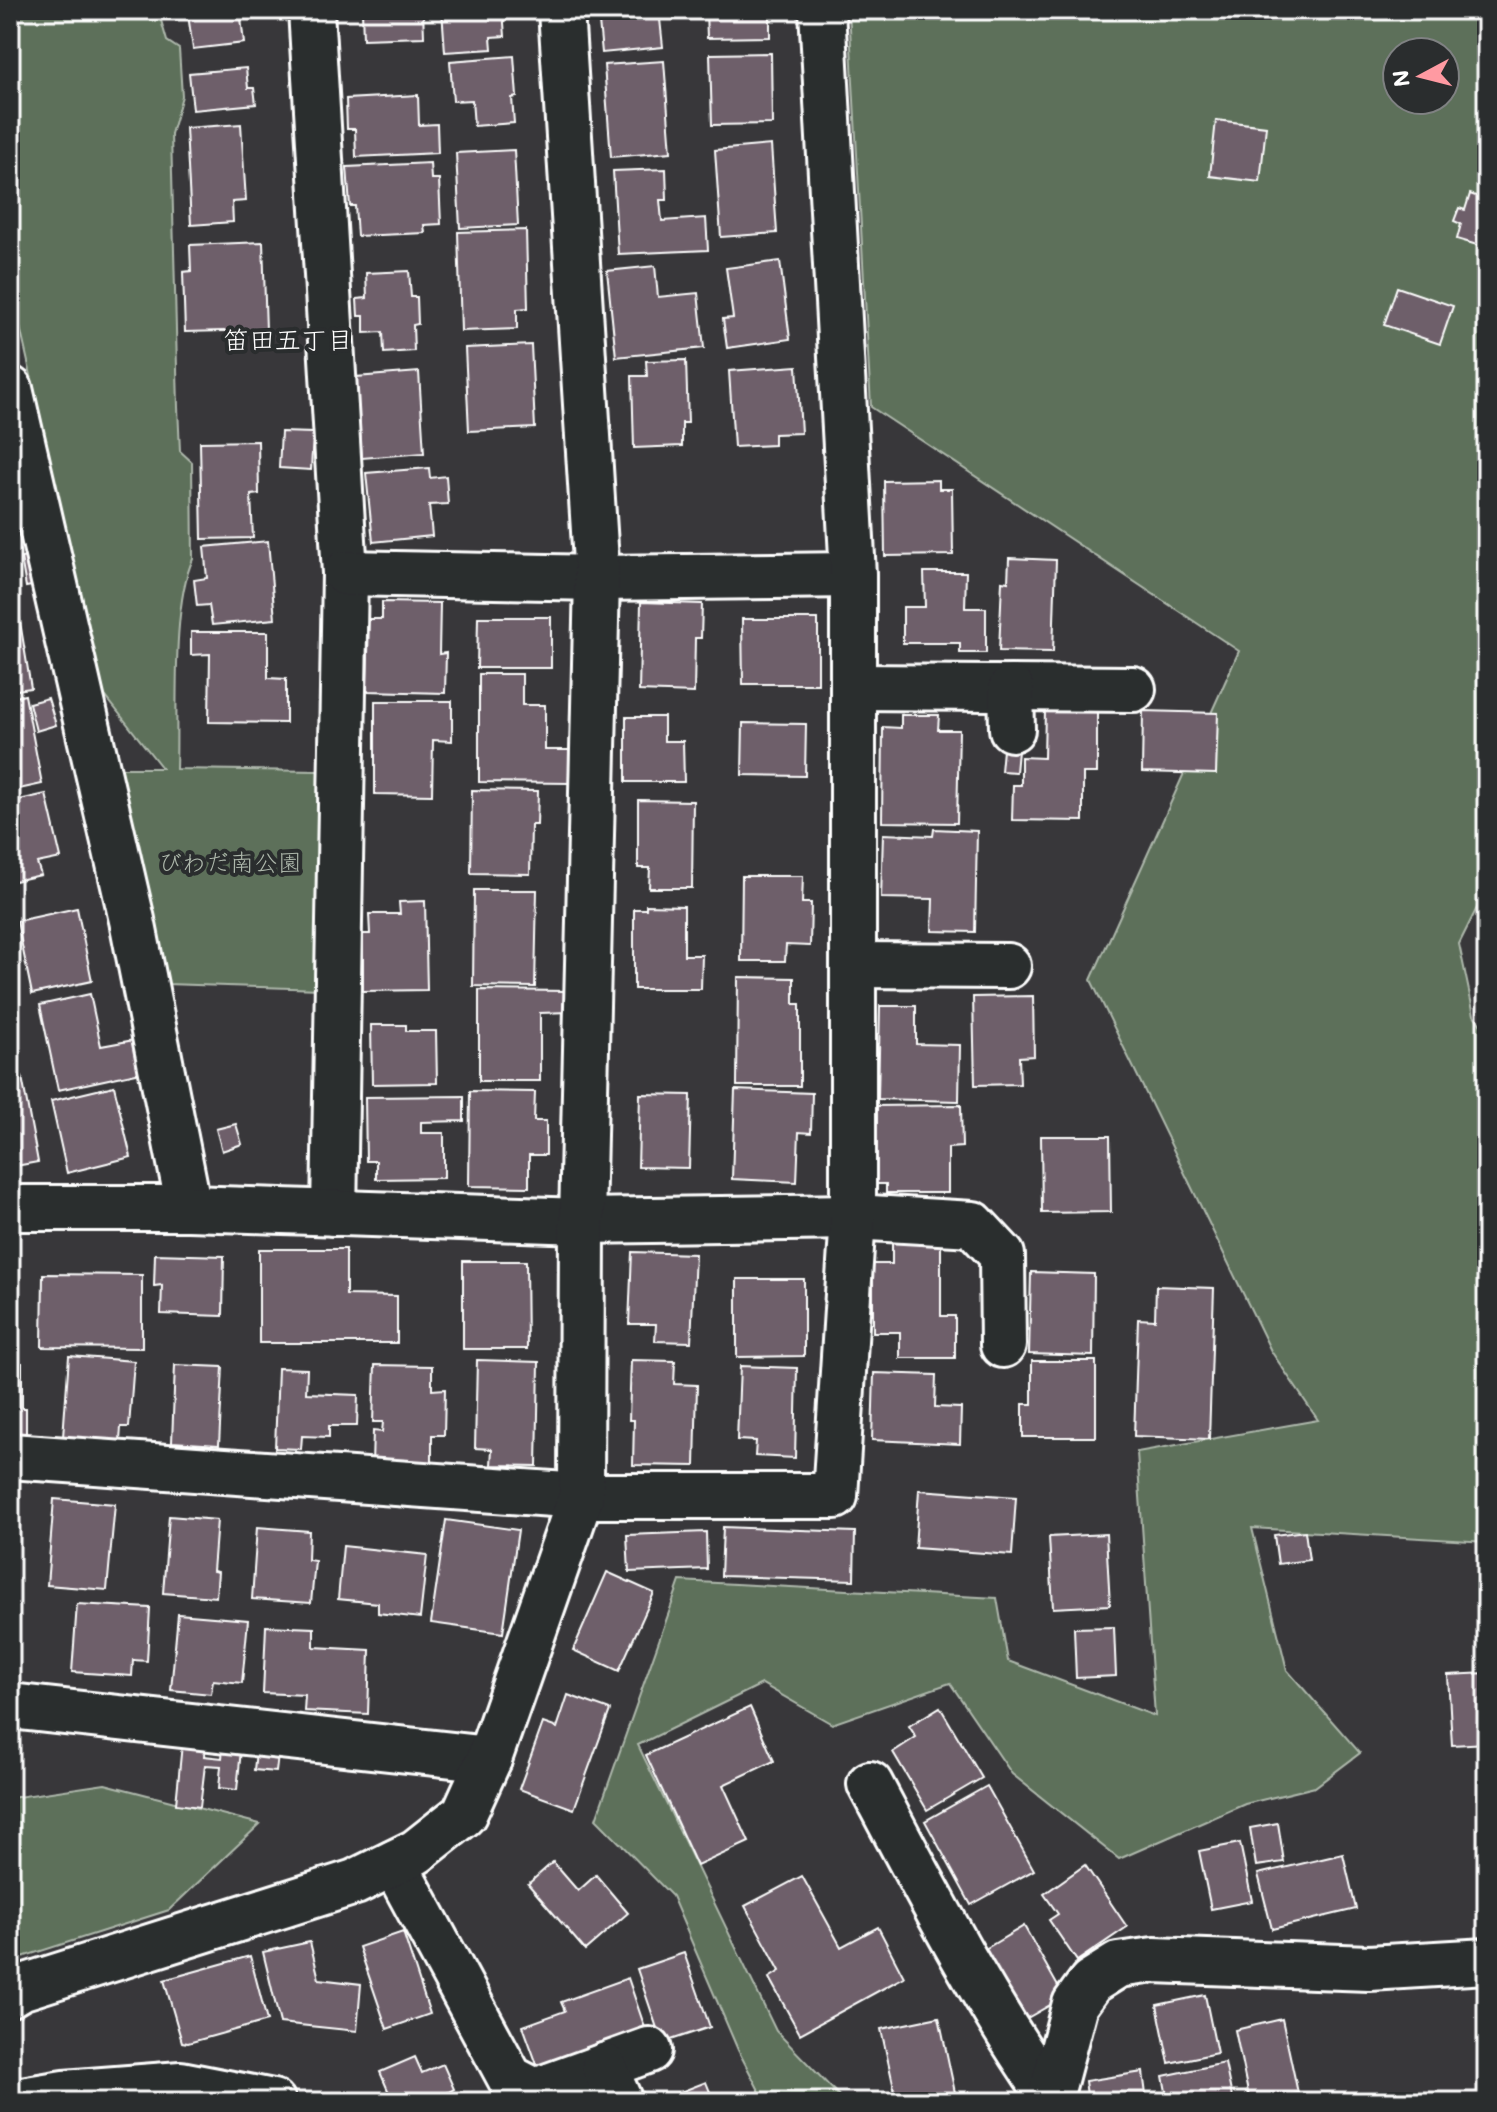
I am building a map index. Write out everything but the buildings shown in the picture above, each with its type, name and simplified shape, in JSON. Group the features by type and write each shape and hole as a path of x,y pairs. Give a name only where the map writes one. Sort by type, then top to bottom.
{"street":[{"path":"311,10 345,573 334,1213"},
{"path":"10,1994 20,1988 355,1882 416,1852 464,1814 489,1759 581,1496 582,1221 597,578 561,10"},
{"path":"10,1456 581,1496 835,1496 853,1217 853,575 822,10"},
{"path":"10,389 18,462 132,920 189,1208"},
{"path":"345,573 597,578 853,575"},
{"path":"853,687 1012,709 1133,689"},
{"path":"853,965 1008,966"},
{"path":"10,1208 189,1208 582,1221 853,1217 973,1224 1002,1255 1003,1345"},
{"path":"10,1706 489,1759"},
{"path":"870,1784 944,1926 1050,2099"},
{"path":"394,1863 510,2078 535,2091 612,2084 649,2050"},
{"path":"1050,2099 1075,2004 1091,1982 1118,1965 1154,1960 1369,1968 1487,1961"},
{"path":"10,2102 64,2093 181,2084 273,2102"}],"green space":[{"name":"びわだ南公園","path":"10,10 158,10 167,41 179,49 182,96 171,134 178,407 180,451 192,462 193,559 186,579 178,632 176,769 320,771 320,989 166,984 115,768 162,768 103,693 10,283"},
{"path":"849,10 1487,10 1487,888 1459,944 1474,1015 1487,1034 1487,1542 1252,1528 1287,1670 1360,1753 1315,1787 1245,1804 1119,1859 1012,1774 950,1683 832,1724 762,1684 638,1745 776,2031 845,2102 765,2102 738,2050 672,1896 596,1819 680,1581 997,1598 1008,1661 1155,1716 1137,1452 1318,1420 1271,1351 1091,980 1239,651 871,407"},
{"path":"105,1784 260,1824 169,1910 10,1961 10,1798"}],"district":[{"name":"笛田五丁目","path":"288,340"}]}
